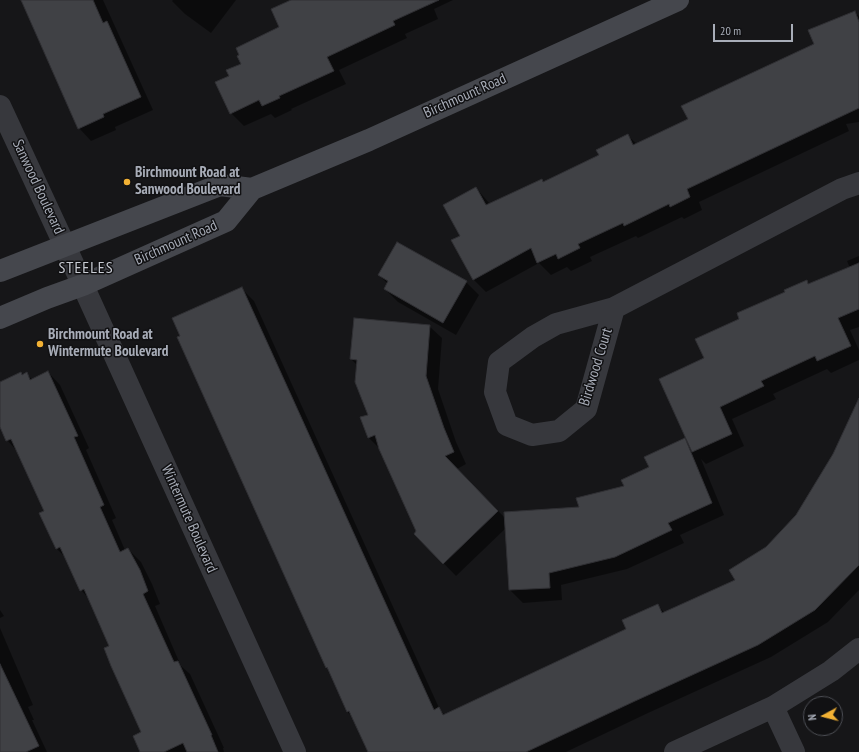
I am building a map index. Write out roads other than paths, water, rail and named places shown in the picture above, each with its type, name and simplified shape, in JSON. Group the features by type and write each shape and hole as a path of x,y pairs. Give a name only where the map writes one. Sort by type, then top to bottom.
{"main road":[{"name":"Birchmount Road","path":"0,318 47,298 83,285 226,221 252,189 376,136 678,0"},
{"path":"0,271 220,185 252,189"}],"street":[{"name":"Sanwood Boulevard","path":"0,106 83,285"},
{"name":"Birdwood Court","path":"614,308 586,409 559,431 532,435 507,425 495,392 499,362 533,337 556,324 614,308 835,193 859,183"},
{"name":"Wintermute Boulevard","path":"83,285 295,752"},
{"path":"675,752 774,707 831,671 859,649"},
{"path":"774,707 794,752"}],"place":[{"name":"Birchmount Road at Sanwood Boulevard","path":"127,182"},
{"name":"Birchmount Road at Wintermute Boulevard","path":"40,344"}],"district":[{"name":"STEELES","path":"86,268"}]}
